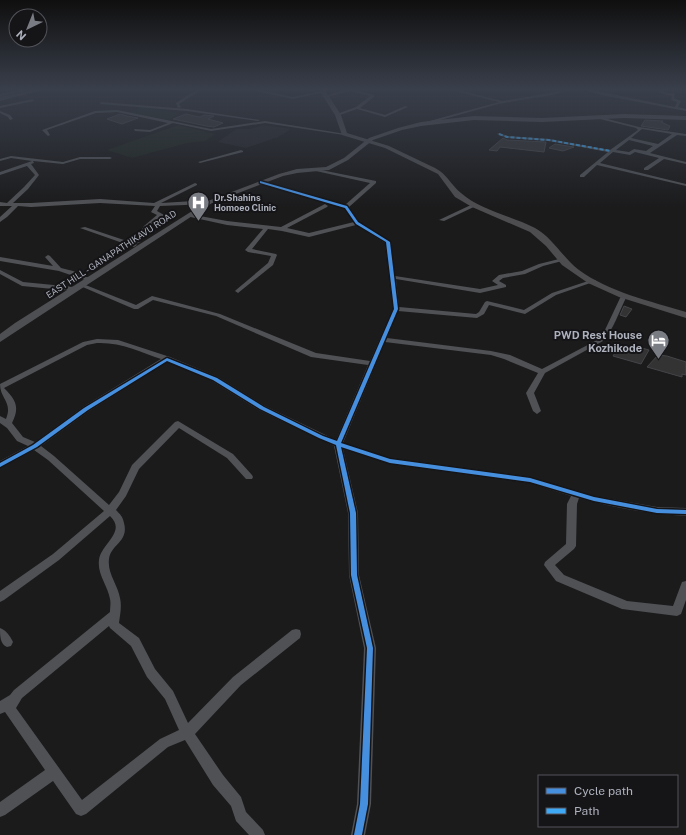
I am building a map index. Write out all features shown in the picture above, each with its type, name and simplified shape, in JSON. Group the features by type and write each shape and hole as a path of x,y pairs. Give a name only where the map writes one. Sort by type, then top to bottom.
{"main road":[{"path":"342,129 344,134 387,148 440,173 458,195 475,205 533,230 546,240 563,260 581,275 593,282 624,296 686,315"},
{"name":"EAST HILL - GANAPATHIKAVU ROAD","path":"0,339 88,279 210,202 261,182 297,171 327,169 340,163 371,139 400,129"}],"street":[{"path":"47,129 44,130 48,135"},
{"path":"135,130 150,131 156,129"},
{"path":"205,129 218,129"},
{"path":"311,129 344,134"},
{"path":"582,176 596,163 628,139 638,129"},
{"path":"645,129 686,135"},
{"path":"498,134 549,140 630,154 634,150 686,163"},
{"path":"648,153 657,145 658,146 675,134"},
{"path":"628,139 657,145"},
{"path":"200,162 241,151"},
{"path":"0,160 10,157 63,163 80,158 110,158"},
{"path":"646,169 663,157"},
{"path":"0,173 37,161"},
{"path":"596,163 686,185"},
{"path":"9,204 37,175 28,164"},
{"path":"318,170 374,182 346,207"},
{"path":"261,182 346,207 357,223 388,242 396,309 338,444 353,513 354,575 370,648 364,804 358,835"},
{"path":"156,204 195,184"},
{"path":"0,204 100,201 156,204 210,202"},
{"path":"0,220 17,204"},
{"path":"129,244 138,241 146,227 162,215 154,212 158,206 156,204"},
{"path":"442,220 475,205"},
{"path":"282,229 325,206"},
{"path":"189,216 227,223 282,229 308,234 357,223"},
{"path":"238,291 271,264 274,256 248,250 267,227"},
{"path":"83,228 140,247"},
{"path":"48,257 59,269"},
{"path":"0,259 59,269 88,279"},
{"path":"392,277 480,291 504,286 495,281 501,276 523,273 541,265 563,260"},
{"path":"0,272 22,284 74,289"},
{"path":"396,309 477,316 482,313 487,303 525,312 554,294 593,282"},
{"path":"81,285 136,308 152,298 218,315 314,355 372,364"},
{"path":"536,411 530,393 542,372 600,340 607,333 616,310 624,296"},
{"path":"258,835 241,816 236,802 218,780 187,733 169,695 151,673 135,642 114,625 116,599 104,564 105,556 121,534 122,529 118,518 51,458 35,446 20,439 3,422 13,414 13,406 8,397 0,388 85,343 97,340 125,342 149,354 167,359 215,379 262,408 338,444 390,461 530,480 594,499 657,511 686,512"},
{"path":"383,340 491,353 506,357 542,372"},
{"path":"0,465 35,446 86,408 167,359"},
{"path":"0,597 56,557 110,511 123,494 135,468 178,424 230,456 249,477"},
{"path":"576,494 572,504 571,546 549,565 560,578 626,606 677,611 686,585"},
{"path":"114,615 18,694 10,706 10,710 80,809 164,744 187,733 237,681 296,634"},
{"path":"0,708 15,699"},
{"path":"0,810 54,772"}],"shaded area":[{"path":"167,129 194,129 215,134 205,141 187,143 132,158 107,150"},
{"path":"236,129 291,129 278,137 246,148 218,142"}],"building":[{"path":"503,138 507,140 546,142 544,152 500,147 497,151 489,150"},
{"path":"555,144 574,147 563,151 549,148"},
{"path":"624,306 632,309 626,317 620,315"},
{"path":"631,345 649,350 641,364 613,356 618,348 625,350"},
{"path":"658,355 667,356 686,362 686,375 682,374 682,377 647,367"}],"marked path":[{"path":"499,134 507,137 549,140 611,151"}],"cycle path":[{"path":"261,182 346,207 357,223 388,242 396,309 338,444 353,513 354,575 370,648 364,804 358,835"},
{"path":"0,465 35,446 86,409 167,359 215,379 262,408 321,437 390,461 530,480 594,499 657,511 686,512"}],"place":[{"name":"Dr.Shahins Homoeo Clinic","path":"198,222"},
{"name":"PWD Rest House Kozhikode","path":"658,360"}]}
